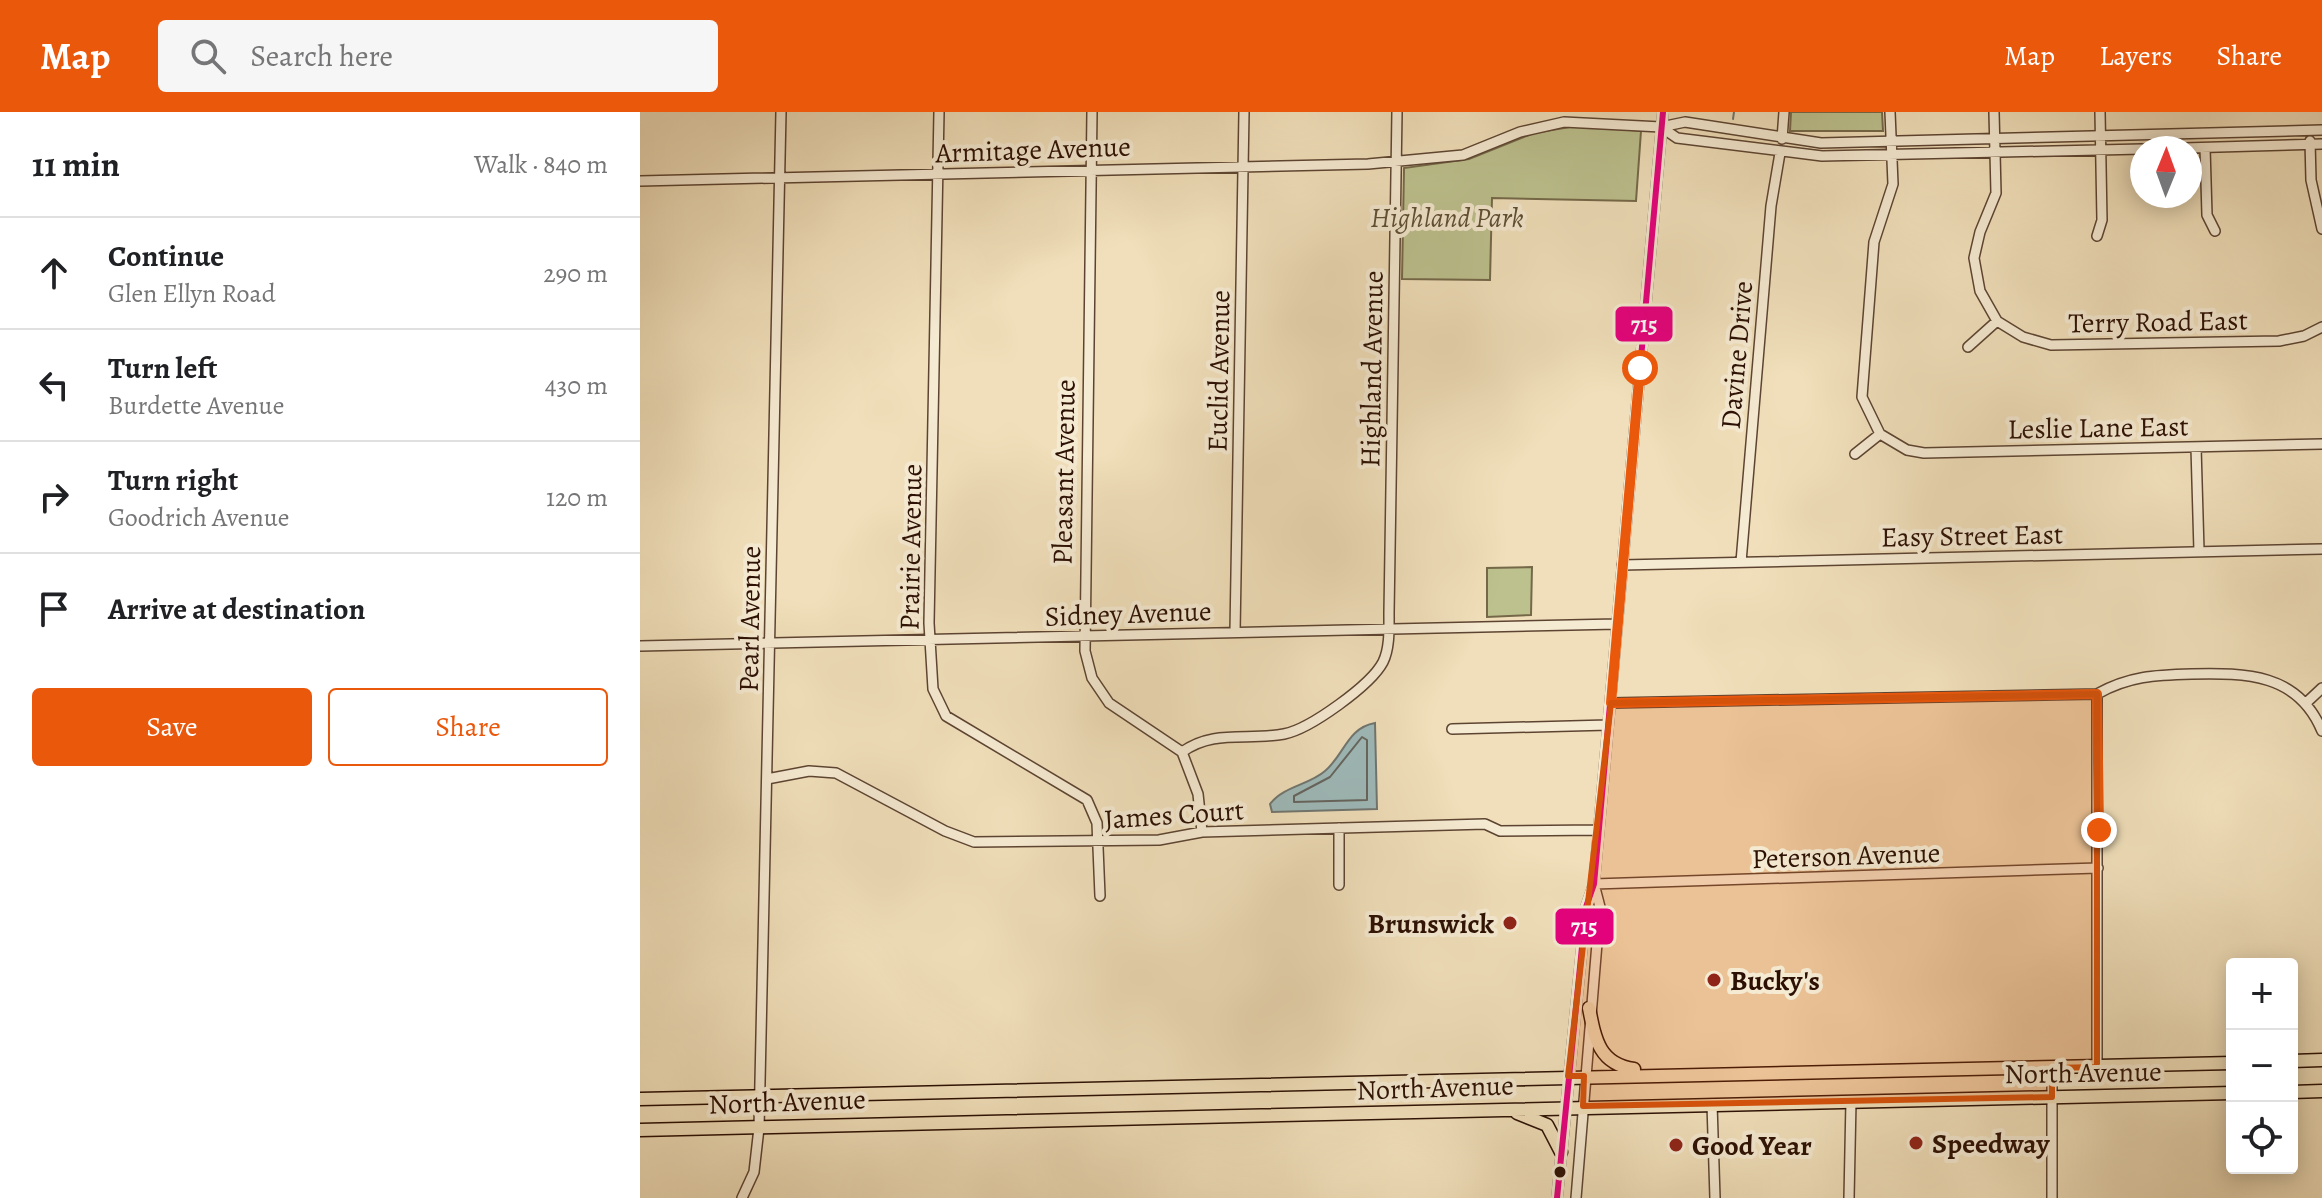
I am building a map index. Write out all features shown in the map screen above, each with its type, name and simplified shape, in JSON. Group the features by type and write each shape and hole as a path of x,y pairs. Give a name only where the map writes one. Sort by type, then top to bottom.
{"main road":[{"path":"1589,1008 1596,1042 1605,1059 1618,1067 1693,1074"},
{"path":"2298,1061 2322,1060"},
{"name":"North Avenue","path":"640,1099 2226,1063"},
{"path":"2298,1092 2322,1091"},
{"name":"North Avenue","path":"640,1130 914,1121 2226,1093"},
{"path":"1486,1109 1536,1117 1547,1125 1561,1152"}],"street":[{"name":"Pearl Avenue","path":"742,1198 754,1172 759,1128 781,112"},
{"name":"Prairie Avenue","path":"939,112 931,641 933,689 946,716 1087,800 1097,823 1100,896"},
{"name":"Pleasant Avenue","path":"1092,112 1087,663 1109,703 1182,752"},
{"name":"Euclid Avenue","path":"1235,632 1244,112"},
{"name":"Highland Avenue","path":"1182,752 1199,740 1283,734 1313,722 1376,673 1387,650 1397,112"},
{"path":"1557,1198 1586,907 1594,884 1663,112"},
{"path":"1782,139 1784,112"},
{"path":"1855,454 1880,434 1864,408 1861,384 1874,242 1892,190 1890,112"},
{"path":"1968,347 1997,321 1980,291 1974,258 1980,232 1995,201 1994,112"},
{"path":"2097,236 2102,220 2100,112"},
{"name":"Armitage Avenue","path":"640,181 1396,161 1463,155 1520,132 1564,122 1661,127 1685,122 1821,143 2322,130"},
{"name":"Armitage Avenue","path":"1661,127 1677,138 1780,153 1892,155 2130,149"},
{"path":"2309,130 2311,180 2322,229"},
{"path":"2215,231 2207,215 2205,148 2322,144"},
{"name":"Davine Drive","path":"1741,562 1771,206 1780,153"},
{"name":"Terry Road East","path":"1997,321 2023,337 2051,345 2279,341 2304,336 2322,327"},
{"name":"Leslie Lane East","path":"1880,434 1907,450 1924,453 2322,444"},
{"path":"2196,447 2199,551"},
{"name":"Easy Street East","path":"1622,565 2322,549"},
{"name":"Sidney Avenue","path":"640,646 1617,624"},
{"path":"1611,703 2097,694 2135,677 2242,673 2274,681 2306,703 2322,731"},
{"path":"2306,703 2322,688"},
{"path":"2097,694 2097,1067"},
{"path":"1452,729 1608,725"},
{"path":"1182,752 1198,794 1202,832"},
{"name":"James Court","path":"767,779 809,771 836,773 945,831 974,842 1159,840 1202,832 1485,824 1500,831 1599,830"},
{"path":"1339,828 1339,885"},
{"name":"Peterson Avenue","path":"1594,884 2098,868"},
{"path":"1576,1198 1589,1008 1600,907 1594,884"},
{"path":"2052,1068 2052,1198"},
{"path":"1849,1198 1851,1101"},
{"path":"1712,1104 1715,1198"}],"highlighted area":[{"path":"2097,694 2097,1067 2052,1068 2052,1097 1583,1106 1584,1076 1568,1076 1611,703"}],"green space":[{"path":"1791,112 1882,112 1883,131 1790,131"},
{"name":"Highland Park","path":"1582,125 1641,131 1636,201 1492,198 1490,280 1402,279 1404,168 1469,159 1534,133"},
{"path":"1532,567 1531,615 1487,617 1487,568"}],"water":[{"path":"1375,723 1377,809 1272,812 1270,804 1276,798 1325,771 1358,730"}],"waterway":[{"path":"1733,119 1734,112"}],"transit line":[{"name":"715","path":"1557,1198 1586,907 1594,884 1663,112"}],"place":[{"name":"Brunswick","path":"1510,923"},
{"name":"Bucky's","path":"1714,980"},
{"name":"Speedway","path":"1916,1143"},
{"name":"Good Year","path":"1676,1145"}],"route":[{"path":"1640,368 1611,703 2097,694 2099,830"}]}
